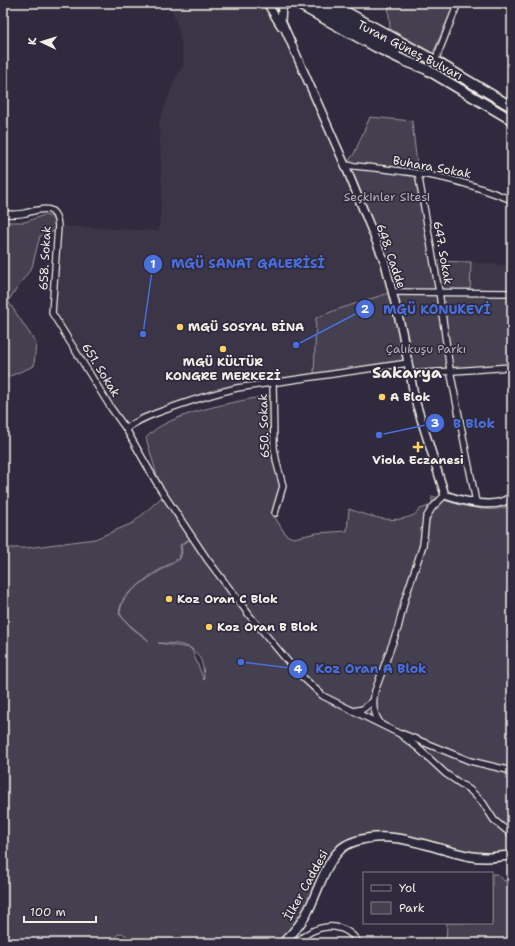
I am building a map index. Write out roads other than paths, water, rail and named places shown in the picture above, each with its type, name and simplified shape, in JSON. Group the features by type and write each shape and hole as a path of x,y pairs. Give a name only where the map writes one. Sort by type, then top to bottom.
{"main road":[{"path":"313,3 384,43 426,69"},
{"name":"Turan Güneş Bulvarı","path":"330,3 434,61 512,107"},
{"name":"Turan Güneş Bulvarı","path":"296,4 376,47 426,69 512,120"},
{"name":"İlker Caddesi","path":"283,943 303,920 331,861 345,845 367,838 391,837 483,858 512,855"}],"street":[{"path":"267,3 298,55"},
{"path":"287,3 282,8 281,20 298,55"},
{"path":"434,61 458,3"},
{"name":"648. Cadde","path":"298,55 346,165 385,263 402,331 415,400 445,495"},
{"name":"Buhara Sokak","path":"346,165 418,173 474,186 512,200"},
{"name":"647. Sokak","path":"418,173 439,292 450,370 476,502"},
{"name":"658. Sokak","path":"3,214 24,214 36,209 42,209 50,210 57,219 58,226 52,313"},
{"path":"392,292 512,293"},
{"name":"651. Sokak","path":"52,313 111,408 126,429 159,487 207,559 250,616 295,670 323,696 380,724"},
{"path":"126,429 135,422 150,415 195,399 237,388 408,363"},
{"path":"409,374 450,370 512,367"},
{"name":"650. Sokak","path":"273,383 274,448 283,486 275,513"},
{"path":"512,496 509,500 494,504 457,499 445,495 432,508 426,518 423,545 405,599 398,628 373,700 375,713 380,724 400,734 418,748 446,774 470,790 483,804 494,820 512,834"},
{"path":"354,711 364,709 373,700"},
{"path":"380,724 470,761 512,771"},
{"path":"296,943 308,934 328,927 342,928 348,931 359,943"}],"place":[{"name":"MGÜ SOSYAL BİNA","path":"180,327"},
{"name":"MGÜ SANAT GALERİSİ","path":"143,334"},
{"name":"MGÜ KONUKEVİ","path":"296,345"},
{"name":"MGÜ KÜLTÜR KONGRE MERKEZİ","path":"223,349"},
{"name":"A Blok","path":"382,397"},
{"name":"B Blok","path":"379,435"},
{"name":"Viola Eczanesi","path":"418,447"},
{"name":"Koz Oran C Blok","path":"169,599"},
{"name":"Koz Oran B Blok","path":"209,627"},
{"name":"Koz Oran A Blok","path":"241,662"}],"district":[{"name":"Sakarya","path":"407,372"}],"park label":[{"name":"Seçkinler Sitesi","path":"387,197"},
{"name":"Çalıkuşu Parkı","path":"426,349"}]}
